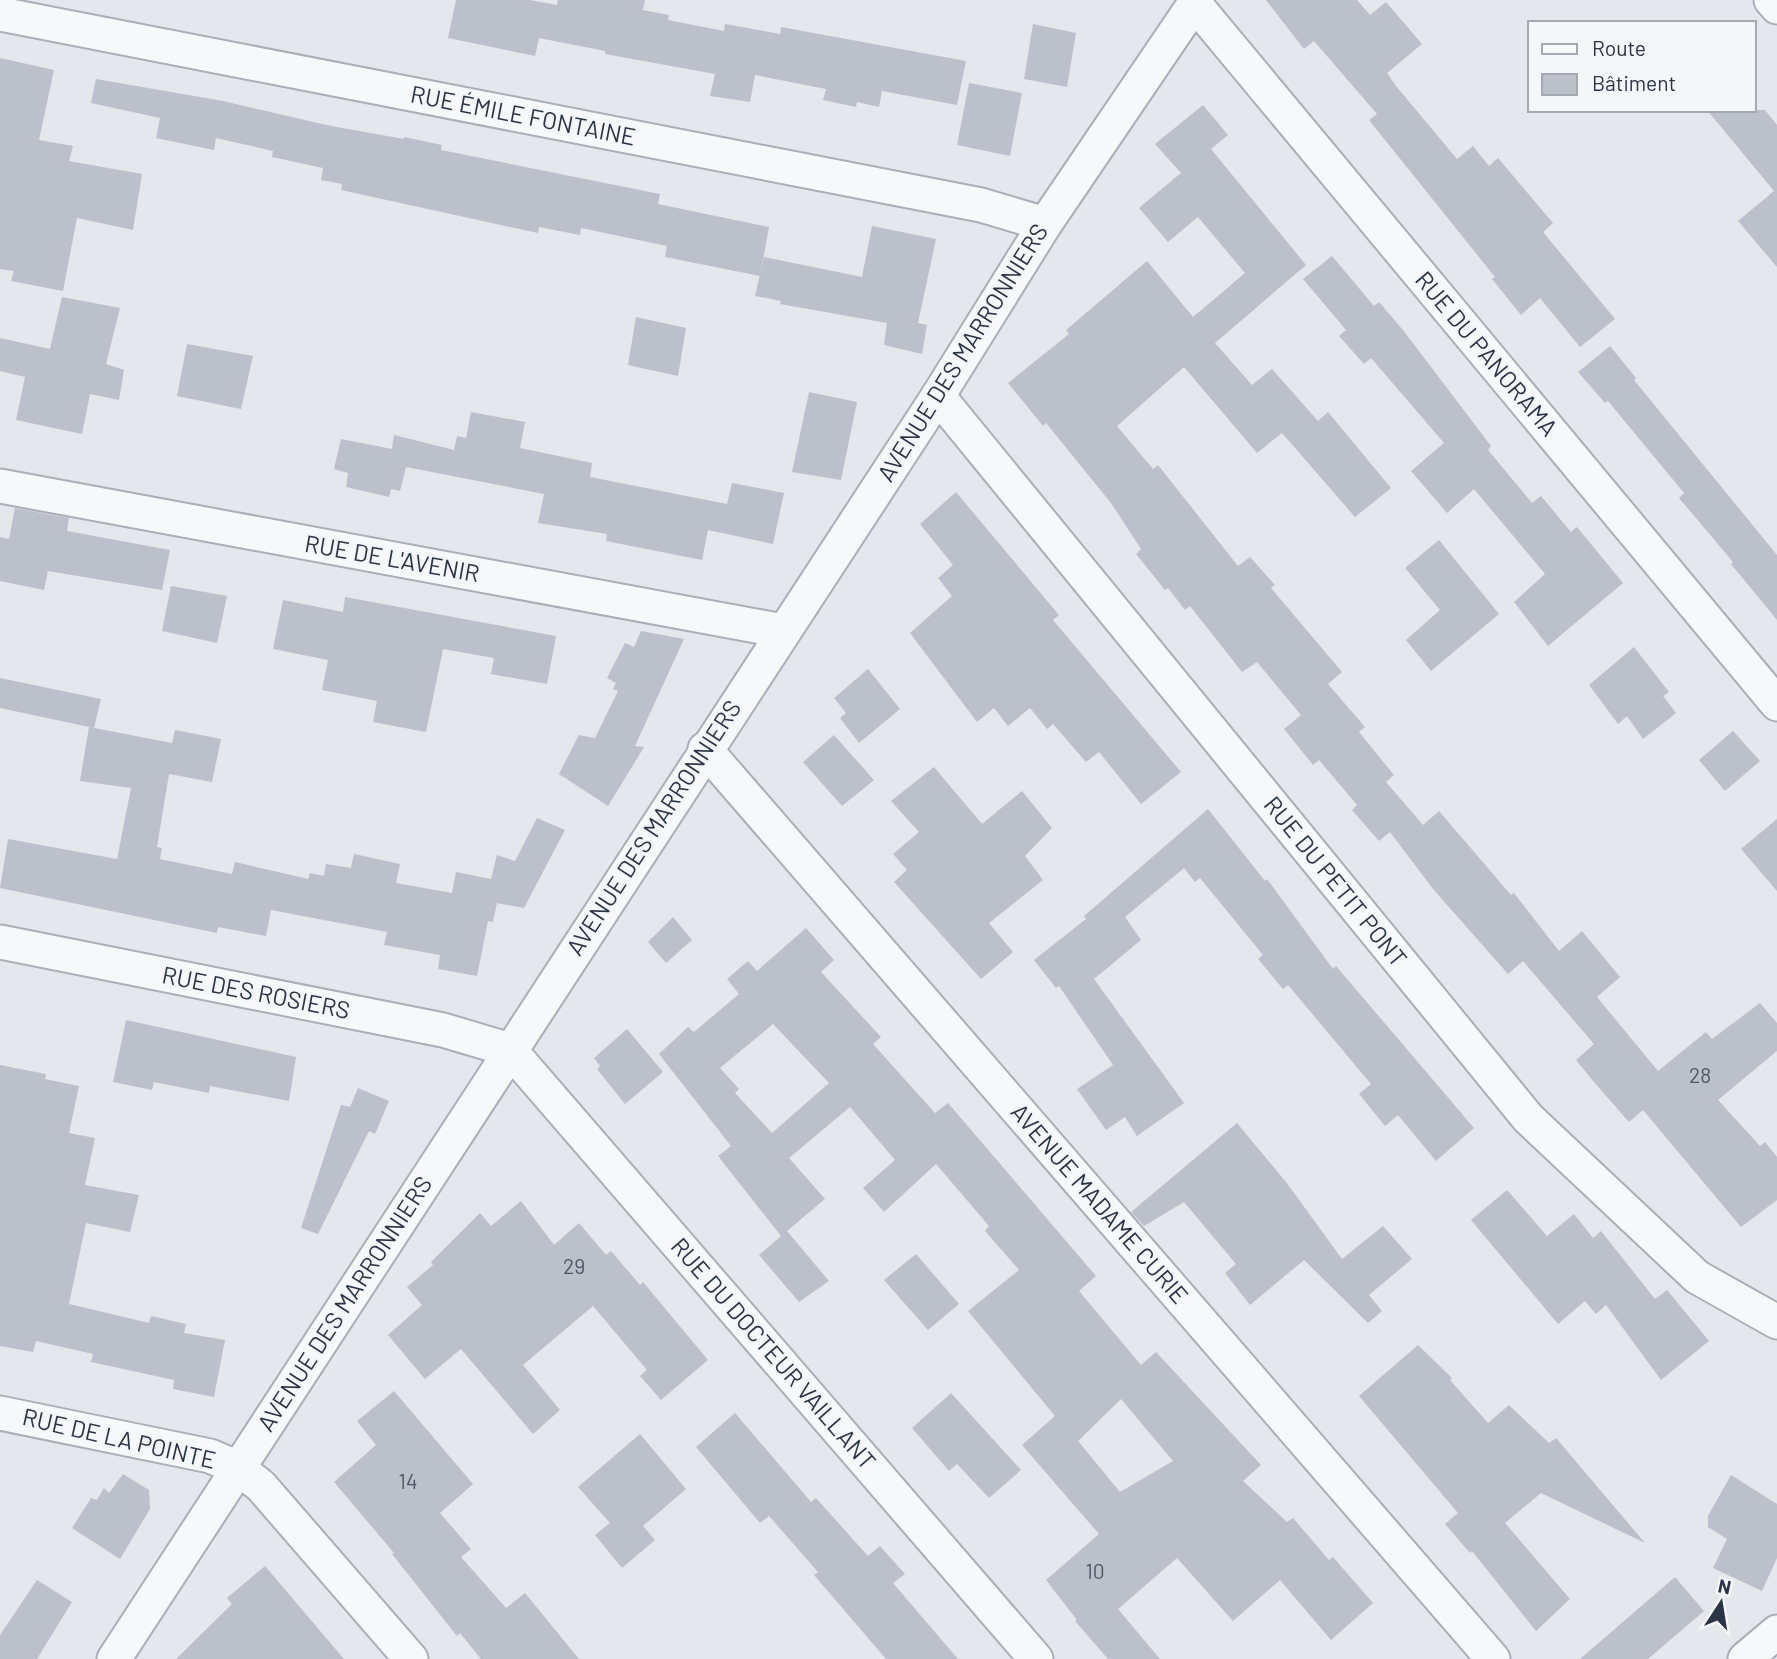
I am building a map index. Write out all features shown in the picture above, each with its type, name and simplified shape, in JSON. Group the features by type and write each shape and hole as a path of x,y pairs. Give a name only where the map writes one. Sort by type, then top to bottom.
{"street":[{"path":"1771,0 1777,7"},
{"name":"AVENUE DES MARRONNIERS","path":"114,1659 938,396 1045,224 1196,2"},
{"name":"RUE DU PANORAMA","path":"1196,2 1777,704"},
{"name":"RUE ÉMILE FONTAINE","path":"0,14 981,205 1045,224"},
{"name":"RUE DU PETIT PONT","path":"938,396 1528,1118 1697,1277 1777,1322"},
{"name":"RUE DE L'AVENIR","path":"0,486 783,631"},
{"name":"AVENUE MADAME CURIE","path":"705,750 1493,1659"},
{"name":"RUE DES ROSIERS","path":"0,942 443,1030 510,1050"},
{"name":"RUE DU DOCTEUR VAILLANT","path":"510,1050 1036,1659"},
{"name":"RUE DE LA POINTE","path":"0,1413 209,1456 238,1468 261,1486 411,1659"},
{"path":"1745,1659 1777,1632"}],"building":[{"path":"456,0 530,0 557,5 558,0 645,0 643,10 669,15 668,20 724,31 725,24 780,34 781,27 966,61 957,105 882,91 879,107 857,102 856,107 823,100 826,89 755,75 750,102 710,96 715,74 605,54 605,51 539,38 535,56 448,38"},
{"path":"1266,0 1357,0 1370,15 1386,2 1422,44 1387,73 1396,86 1457,159 1473,146 1489,166 1498,158 1553,223 1543,232 1615,319 1580,347 1540,298 1521,315 1492,279 1495,277 1369,120 1377,114 1314,41 1304,49"},
{"path":"1033,24 1076,33 1067,87 1024,79"},
{"path":"0,58 54,70 39,140 73,146 69,161 142,174 133,230 77,218 63,291 11,281 14,271 0,269"},
{"path":"96,79 223,101 331,126 404,137 442,145 441,150 660,194 658,204 769,227 760,276 665,257 667,246 581,228 580,235 539,227 538,233 341,190 342,184 321,180 323,168 272,157 273,151 216,138 214,150 156,138 160,118 91,103"},
{"path":"969,83 1022,93 1010,156 957,145"},
{"path":"1203,105 1228,135 1211,149 1306,265 1215,343 1252,385 1272,369 1318,421 1328,412 1391,488 1355,517 1282,433 1257,453 1184,367 1117,426 1153,469 1158,465 1238,566 1250,557 1275,585 1271,588 1342,672 1328,684 1365,727 1359,732 1394,775 1386,782 1423,825 1439,811 1511,895 1514,893 1559,951 1582,931 1620,977 1597,997 1658,1071 1706,1032 1712,1039 1760,1003 1777,1023 1777,1051 1718,1100 1760,1146 1765,1142 1777,1157 1777,1200 1741,1227 1643,1110 1629,1122 1594,1082 1576,1060 1594,1044 1523,961 1508,974 1433,889 1390,832 1379,841 1352,810 1357,805 1319,760 1313,765 1284,729 1301,715 1257,662 1242,672 1190,606 1185,610 1168,588 1165,590 1136,554 1141,549 1111,503 1046,423 1043,426 1008,383 1069,334 1066,330 1147,261 1193,317 1245,273 1198,217 1168,242 1139,208 1181,173 1155,144"},
{"path":"1765,110 1777,125 1777,267 1738,221 1774,191 1709,112"},
{"path":"872,226 936,239 918,323 927,325 922,354 884,345 887,323 780,304 781,301 755,296 764,257 862,277"},
{"path":"1332,256 1374,306 1379,302 1403,330 1491,446 1488,450 1532,503 1541,496 1571,532 1577,527 1623,583 1548,646 1514,602 1545,574 1474,489 1447,513 1411,471 1444,443 1371,358 1364,364 1339,336 1346,330 1303,279"},
{"path":"62,297 120,308 106,364 124,370 119,400 90,394 82,434 16,420 25,377 0,371 0,338 50,349"},
{"path":"636,317 686,328 678,376 628,365"},
{"path":"187,344 253,356 241,409 177,396"},
{"path":"1610,346 1636,378 1634,380 1777,555 1777,620 1679,498 1684,493 1608,401 1605,403 1578,372"},
{"path":"809,392 857,402 841,480 792,472"},
{"path":"471,412 525,422 520,448 592,463 590,477 727,504 732,483 784,493 773,544 708,530 702,560 606,541 607,534 538,523 544,494 406,467 400,491 391,489 389,497 346,487 348,473 334,469 341,439 392,449 394,435 454,450 457,436 466,438"},
{"path":"956,492 1059,615 1053,620 1181,772 1141,804 1099,752 1086,762 1053,724 1047,729 1030,708 1008,726 994,708 977,722 910,633 952,596 938,578 953,565 920,524"},
{"path":"15,508 69,518 67,531 170,550 162,590 48,571 44,590 0,581 0,537 9,539"},
{"path":"1439,540 1499,614 1431,671 1406,640 1440,610 1405,568"},
{"path":"171,586 227,596 217,643 162,631"},
{"path":"345,597 556,636 547,684 491,674 494,658 443,649 426,732 373,722 377,701 322,690 328,660 273,649 283,600 343,612"},
{"path":"641,631 684,639 635,746 644,747 608,806 559,774 579,735 595,738 618,691 613,689 616,683 607,678 625,643 634,647"},
{"path":"1634,647 1669,692 1663,696 1676,713 1643,739 1627,716 1618,724 1589,685"},
{"path":"868,669 900,709 859,743 840,718 846,713 834,698"},
{"path":"0,678 101,699 94,728 0,708"},
{"path":"89,727 172,743 175,730 221,739 212,782 169,774 157,847 162,848 160,859 232,874 235,862 308,879 310,873 324,876 326,864 351,868 354,854 400,864 396,883 452,893 456,872 491,879 497,855 515,861 537,818 565,830 524,908 497,903 493,922 488,921 477,976 438,969 440,955 384,945 387,932 271,910 266,936 218,927 217,933 0,888 8,839 117,859 131,788 80,781"},
{"path":"1733,731 1760,761 1725,791 1699,760"},
{"path":"834,735 874,780 842,806 803,762"},
{"path":"934,767 982,824 1022,791 1052,828 1025,856 1043,880 989,923 1013,952 981,979 894,882 907,870 893,854 919,832 891,801"},
{"path":"1208,809 1265,881 1267,879 1333,969 1336,966 1474,1128 1436,1161 1398,1115 1385,1126 1359,1094 1371,1084 1288,985 1283,989 1258,959 1263,955 1200,878 1195,882 1184,868 1125,917 1141,940 1094,979 1184,1103 1137,1136 1125,1117 1106,1130 1077,1089 1113,1065 1059,986 1056,988 1034,960 1086,919 1084,916"},
{"path":"1777,819 1777,891 1741,849"},
{"path":"673,917 692,940 666,963 648,942"},
{"path":"806,928 834,960 821,972 881,1037 873,1044 935,1113 948,1103 1096,1276 1079,1291 1141,1365 1156,1352 1261,1465 1243,1481 1287,1522 1293,1518 1329,1560 1333,1557 1373,1603 1331,1640 1280,1580 1233,1621 1177,1558 1118,1609 1160,1659 1108,1659 1075,1621 1077,1620 1046,1580 1099,1534 1022,1445 1055,1416 968,1311 1019,1270 985,1231 989,1226 936,1164 884,1212 863,1188 895,1160 850,1107 789,1158 825,1199 787,1231 829,1281 799,1302 759,1255 781,1236 718,1156 731,1146 659,1054 688,1027 694,1032 739,994 727,979 748,961 757,971","holes":["773,1024 829,1083 772,1133 735,1093 739,1089 720,1068","1121,1399 1173,1461 1120,1492 1078,1441"]},
{"path":"126,1020 296,1057 289,1101 210,1086 209,1093 154,1082 152,1090 113,1082"},
{"path":"627,1029 663,1072 625,1104 597,1069 600,1066 594,1058"},
{"path":"0,1065 46,1074 45,1079 79,1086 69,1133 95,1138 85,1185 139,1195 130,1232 86,1223 69,1304 149,1323 151,1316 186,1324 184,1333 225,1340 214,1397 173,1389 174,1380 91,1362 93,1354 36,1341 33,1352 0,1346"},
{"path":"358,1088 389,1101 375,1134 369,1131 318,1234 301,1228 341,1105 350,1107"},
{"path":"1237,1123 1286,1182 1342,1259 1383,1226 1412,1259 1369,1295 1382,1311 1368,1323 1304,1260 1250,1305 1225,1273 1236,1264 1184,1202 1144,1226 1131,1212"},
{"path":"1507,1190 1547,1236 1574,1214 1593,1238 1601,1231 1655,1299 1667,1290 1709,1341 1661,1380 1606,1305 1596,1314 1585,1301 1558,1324 1471,1220"},
{"path":"521,1201 554,1245 579,1223 606,1255 611,1251 640,1285 643,1282 708,1360 661,1400 640,1376 647,1370 593,1306 523,1365 560,1410 533,1434 461,1349 425,1379 388,1335 422,1305 407,1287 433,1265 431,1262 480,1213 491,1226"},
{"path":"916,1254 959,1304 928,1330 884,1280"},
{"path":"1418,1345 1452,1378 1450,1380 1488,1423 1509,1405 1549,1443 1556,1438 1645,1543 1541,1493 1505,1523 1570,1599 1536,1631 1472,1551 1470,1553 1445,1524 1458,1513 1359,1396"},
{"path":"394,1391 473,1484 440,1513 471,1549 461,1557 506,1608 525,1593 579,1659 481,1659 460,1633 457,1636 392,1554 394,1553 334,1482 376,1445 357,1421"},
{"path":"951,1393 1021,1470 989,1498 957,1464 949,1471 912,1428"},
{"path":"735,1413 811,1502 816,1498 868,1556 880,1546 905,1574 893,1583 958,1659 886,1659 814,1575 818,1572 769,1516 760,1523 696,1447"},
{"path":"640,1434 686,1489 643,1526 655,1540 622,1568 595,1535 610,1523 578,1487"},
{"path":"123,1474 149,1490 150,1509 120,1559 72,1528 91,1498 97,1500 104,1488 109,1493"},
{"path":"1731,1475 1777,1504 1777,1558 1762,1591 1713,1568 1727,1539 1708,1527 1708,1516"},
{"path":"265,1566 344,1659 176,1659 232,1604 227,1598"},
{"path":"1675,1577 1704,1611 1648,1659 1580,1659"},
{"path":"37,1580 72,1602 37,1659 0,1659 0,1635"}]}
